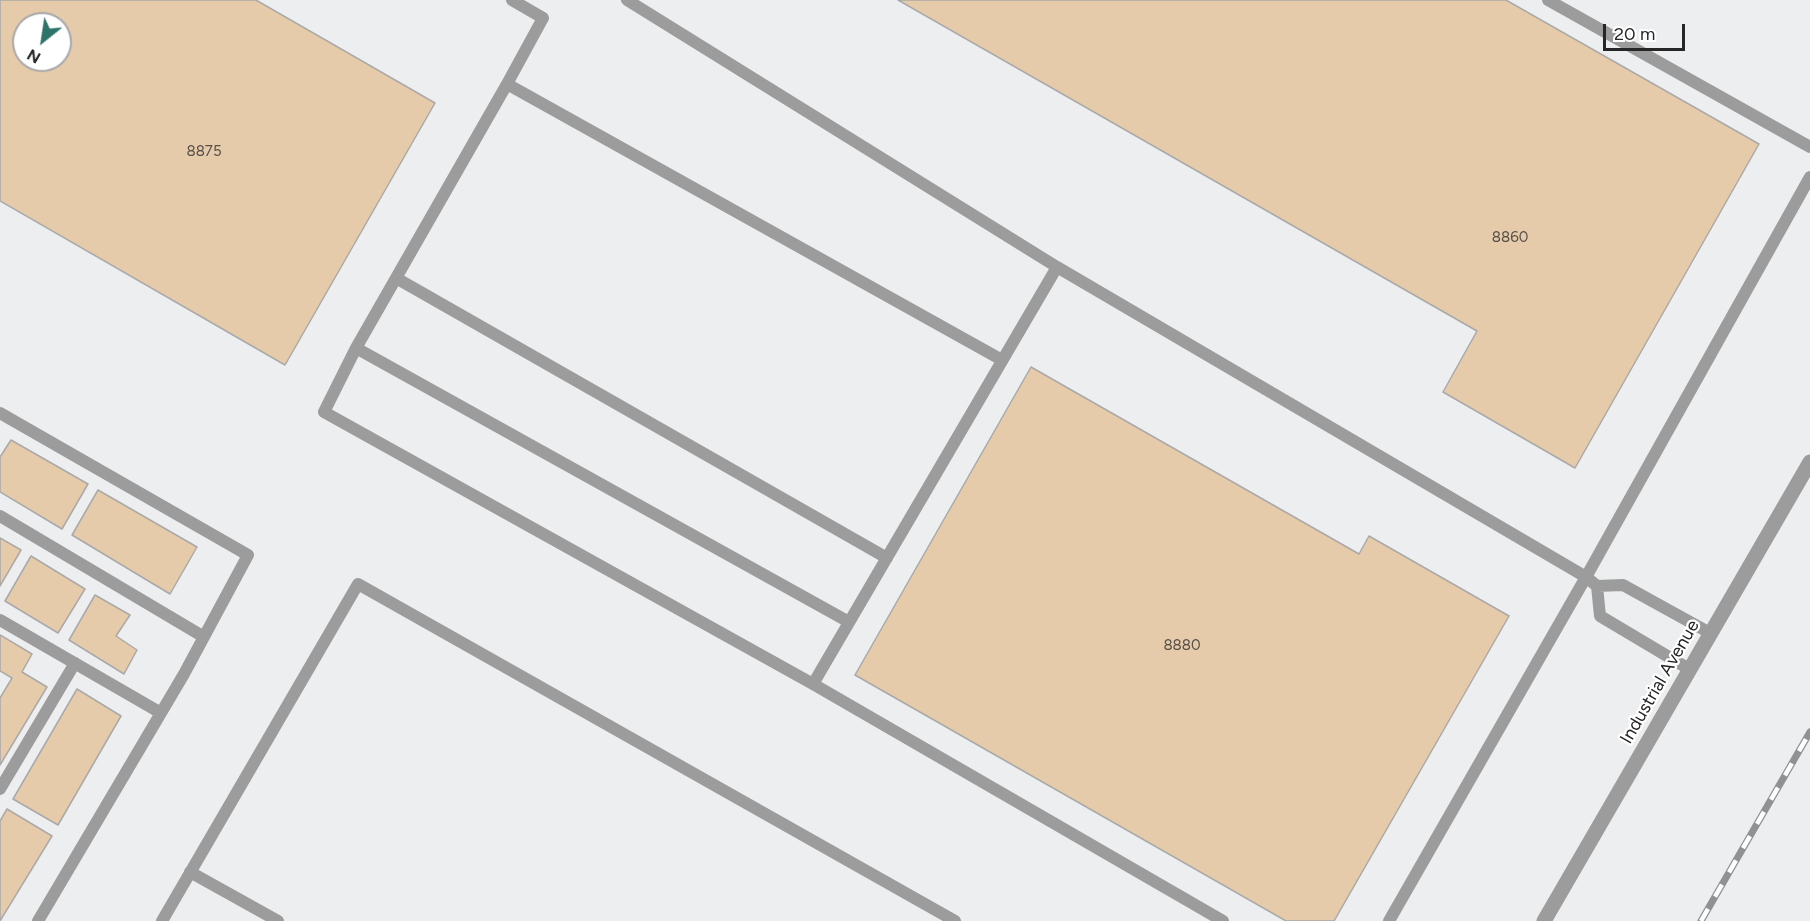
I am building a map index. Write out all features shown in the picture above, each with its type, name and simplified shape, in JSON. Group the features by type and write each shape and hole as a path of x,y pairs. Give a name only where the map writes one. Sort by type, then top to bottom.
{"street":[{"name":"Industrial Avenue","path":"1544,921 1810,462"}],"lane":[{"path":"512,0 543,18 356,348 324,412 813,684 1222,921"},
{"path":"627,0 1057,267 1598,586 1623,585 1710,633"},
{"path":"1548,0 1810,147"},
{"path":"507,84 1002,360"},
{"path":"1389,921 1586,577 1810,177"},
{"path":"813,684 1057,267"},
{"path":"396,278 887,558"},
{"path":"356,348 849,622"},
{"path":"0,413 248,555 161,713 38,921"},
{"path":"0,516 204,637"},
{"path":"162,921 358,584 955,921"},
{"path":"1598,586 1600,616 1689,669"},
{"path":"0,620 161,713"},
{"path":"0,789 75,663"},
{"path":"190,872 278,921"}],"building":[{"path":"0,0 256,0 435,103 285,365 0,201"},
{"path":"898,0 1506,0 1759,144 1575,468 1443,392 1477,331"},
{"path":"1031,367 1359,554 1369,536 1509,616 1334,921 1286,921 855,675"},
{"path":"11,440 88,484 62,529 0,492 0,457"},
{"path":"98,490 197,547 170,594 72,535"},
{"path":"0,538 21,550 0,586"},
{"path":"31,556 85,589 58,633 5,601"},
{"path":"95,595 130,615 116,636 137,650 124,674 69,640"},
{"path":"0,635 32,654 22,672 47,687 0,765 0,698 12,678 0,671"},
{"path":"77,689 121,716 58,825 13,799"},
{"path":"7,809 52,836 0,921 0,821"}],"railway":[{"path":"1701,921 1810,732"}]}
